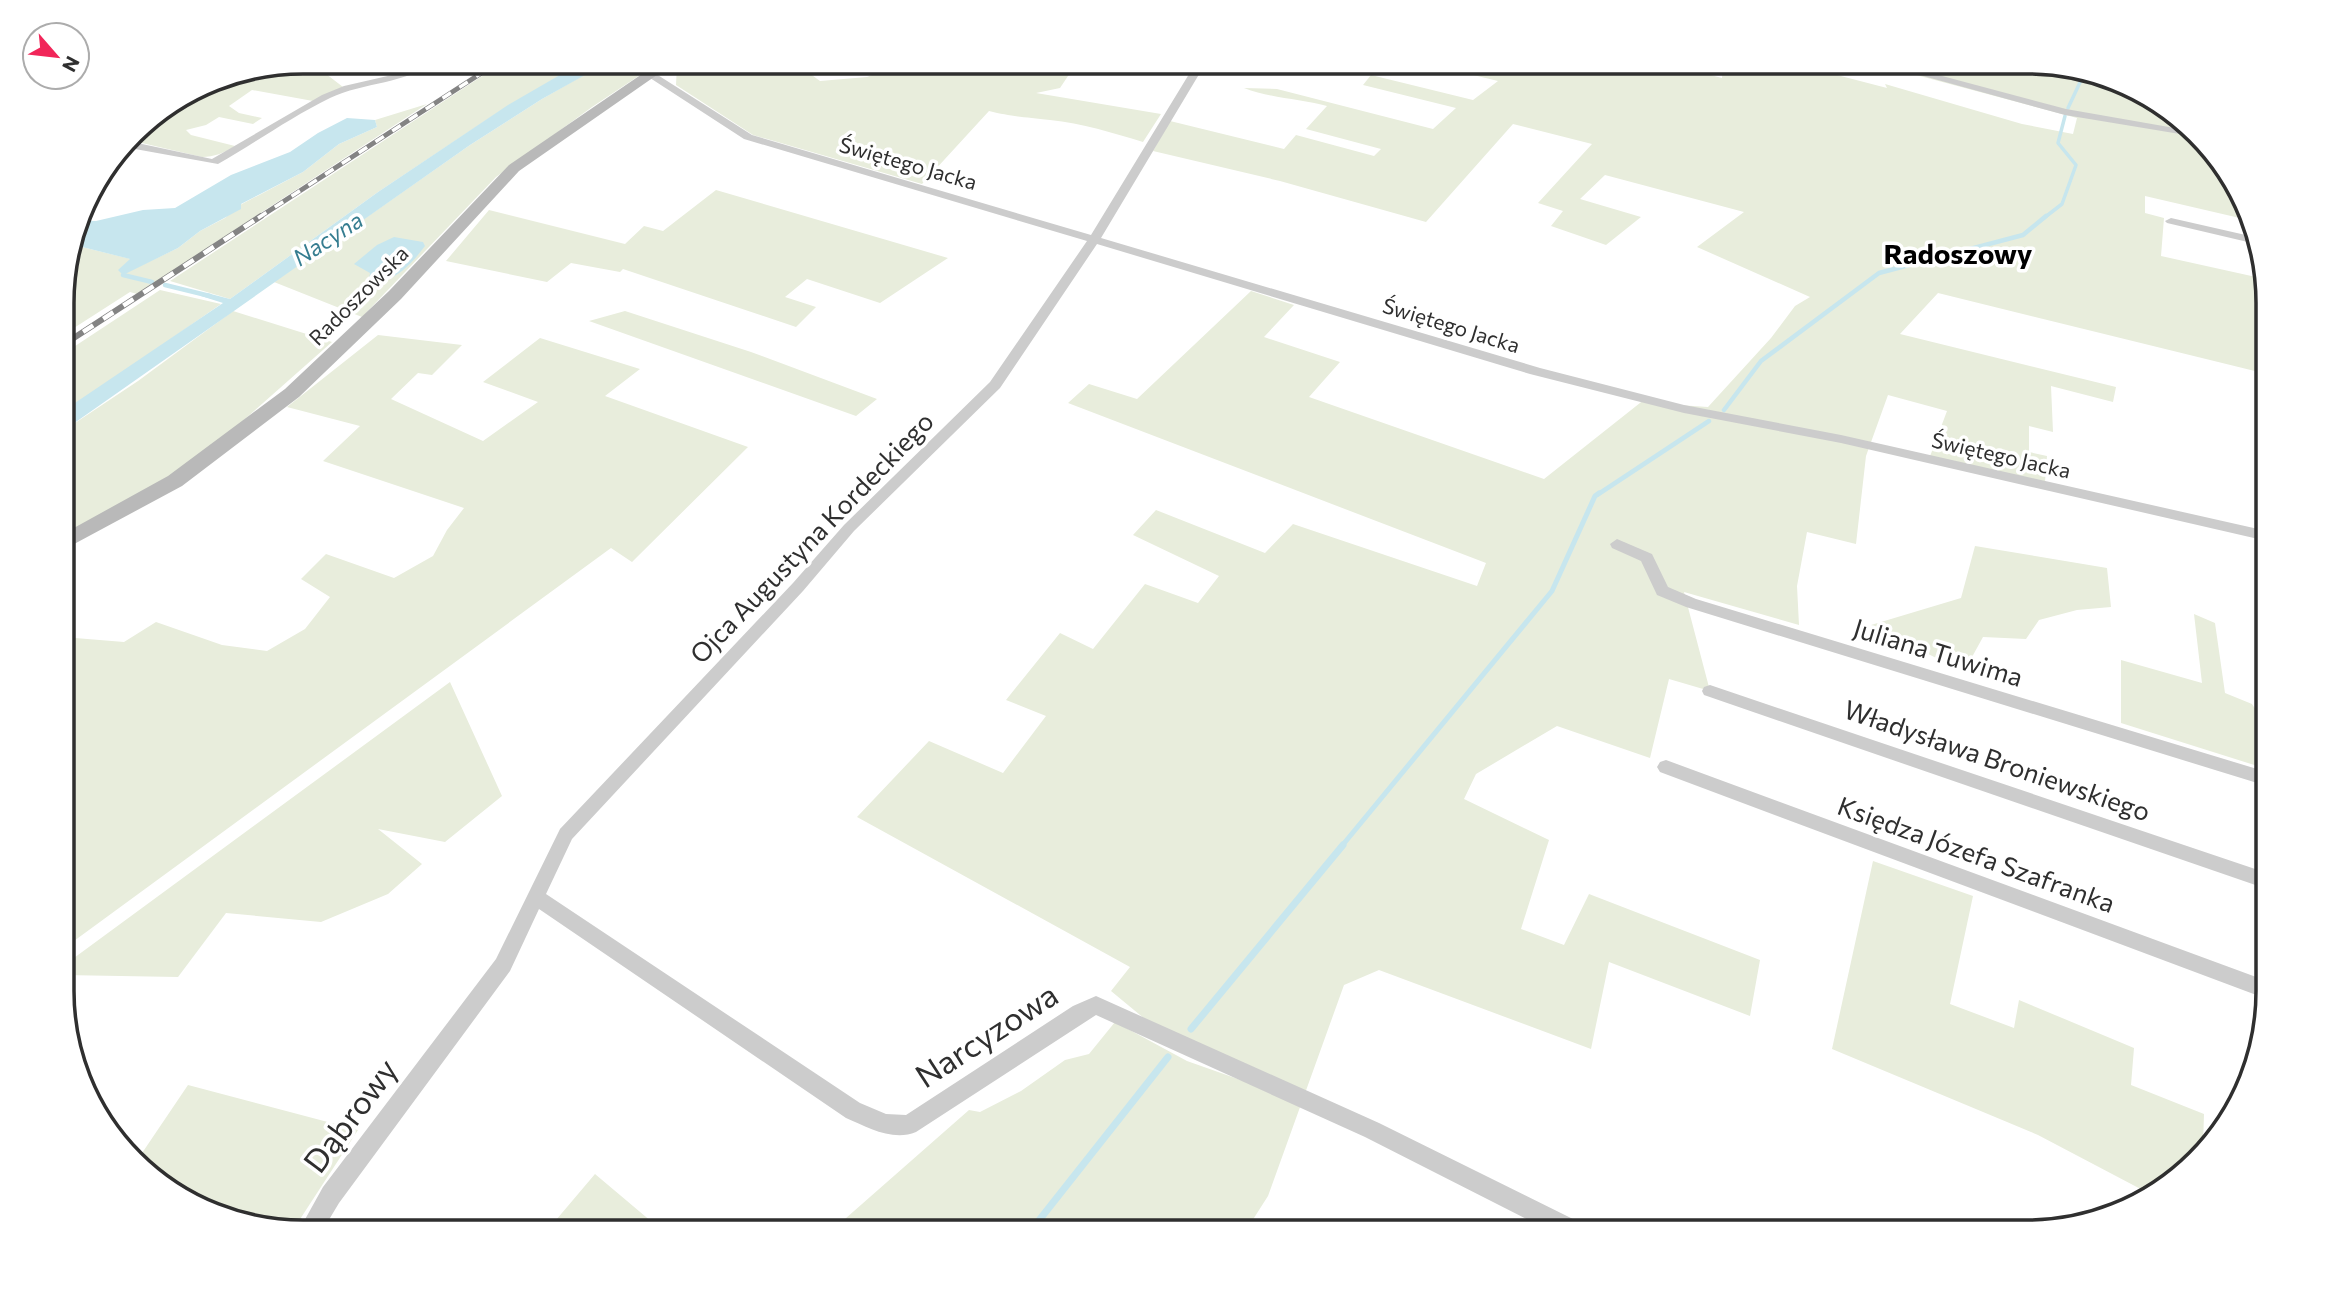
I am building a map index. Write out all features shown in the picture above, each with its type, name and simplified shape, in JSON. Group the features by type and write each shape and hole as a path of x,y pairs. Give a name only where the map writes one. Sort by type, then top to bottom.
{"street":[{"path":"136,146 214,162 325,97 347,88 402,74"},
{"name":"Ojca Augustyna Kordeckiego","path":"448,1038 503,965 566,834 798,587 849,528 995,385 1086,253 1093,237 1194,74"},
{"path":"1923,74 2065,112 2179,132"},
{"name":"Świętego Jacka","path":"650,75 748,137 1093,237 1524,368 1674,407 1841,439 2256,533"},
{"name":"Radoszowska","path":"74,537 175,481 292,393 395,295 514,168 650,75"},
{"path":"2171,221 2246,239"},
{"name":"Juliana Tuwima","path":"1617,544 1647,558 1662,591 1691,603 2256,776"},
{"name":"Władysława Broniewskiego","path":"1710,691 2256,877"},
{"name":"Księdza Józefa Szafranka","path":"1666,767 2256,986"},
{"name":"Narcyzowa","path":"536,897 853,1111 886,1124 909,1125 1080,1012 1096,1005 1372,1129 1551,1220"},
{"name":"Dąbrowy","path":"317,1220 331,1195 448,1038"}],"green space":[{"path":"326,74 343,87 313,101 252,90 229,106 239,113 262,118 253,124 219,117 206,125 186,130 191,135 235,146 223,153 202,157 140,142 163,121 188,104 244,81 273,75"},
{"path":"485,74 562,74 497,113 378,192 230,299 170,281"},
{"path":"586,74 642,74 496,177 362,317 274,282 470,145"},
{"path":"677,74 810,74 820,81 875,74 1069,74 1060,88 1036,93 1161,114 1143,142 1074,123 989,111 922,184 753,135 676,85"},
{"path":"1469,74 1706,74 1722,78 1722,74 1833,74 1887,88 1885,84 2022,124 2073,134 2077,118 1913,74 2056,75 2100,86 2128,97 2177,130 2217,175 2232,201 2239,218 2145,196 2145,213 2164,218 2161,256 2254,277 2256,371 1938,293 1900,334 2116,387 2113,402 2051,386 2053,432 2029,426 2029,452 2047,456 2045,482 1929,459 1947,411 1888,395 1866,456 1856,544 1807,532 1797,586 1799,625 1684,592 1710,691 1669,679 1650,758 1557,726 1476,774 1464,799 1549,840 1521,929 1564,945 1589,894 1760,960 1750,1016 1609,962 1591,1049 1379,970 1344,985 1268,1196 1253,1220 844,1220 969,1110 980,1112 1021,1091 1065,1060 1089,1054 1115,1022 1187,1061 1269,1090 1157,1029 1111,991 1130,967 857,817 929,741 1003,773 1046,716 1006,700 1060,633 1093,649 1145,584 1198,603 1219,576 1133,535 1156,510 1265,553 1293,524 1477,586 1486,563 1068,403 1089,384 1137,399 1251,291 1294,305 1264,337 1340,362 1309,397 1544,479 1645,399 1664,404 1708,407 1771,338 1795,306 1810,297 1697,247 1744,212 1605,175 1580,199 1641,217 1606,245 1551,226 1563,211 1538,203 1592,144 1513,124 1426,222 1280,181 1153,151 1170,121 1284,149 1296,135 1374,156 1381,149 1306,129 1327,106 1244,88 1277,89 1433,129 1456,108 1363,85 1371,75 1473,100 1498,81"},
{"path":"427,104 137,294 130,292 74,328 74,288 81,246 131,259 119,270 123,274 178,248 200,231 225,218 240,205 303,172 339,144 377,127 375,120"},
{"path":"716,190 948,258 880,303 807,279 785,297 816,307 796,327 623,269 620,272 571,263 547,282 446,261 489,210 625,244 644,226 663,231"},
{"path":"160,290 221,304 74,406 74,347"},
{"path":"233,311 332,342 202,457 74,531 74,424 138,381"},
{"path":"625,311 751,352 877,399 856,416 589,321"},
{"path":"378,335 462,345 432,375 418,373 391,399 483,441 538,402 483,382 540,338 640,369 605,396 748,447 632,562 611,548 74,941 74,638 124,642 156,622 222,645 267,651 305,629 330,597 301,579 326,554 394,578 433,556 447,530 464,508 323,461 360,426 287,407"},
{"path":"1975,546 2107,568 2111,607 2077,610 2039,620 2026,639 1983,637 1972,657 1950,665 1871,625 1961,598"},
{"path":"2194,614 2215,623 2225,693 2252,704 2256,710 2256,766 2121,723 2121,660 2202,683"},
{"path":"450,682 502,796 445,842 378,829 422,864 388,894 321,922 226,913 178,977 74,975 74,958"},
{"path":"1873,861 1973,896 1950,1004 2014,1028 2019,1000 2134,1048 2131,1085 2204,1114 2203,1137 2177,1164 2141,1189 2038,1135 1832,1049"},
{"path":"188,1085 358,1130 300,1220 273,1219 244,1213 201,1197 175,1182 142,1154"},
{"path":"595,1174 650,1220 556,1220"}],"water":[{"name":"Nacyna","path":"562,74 587,74 470,145 74,423 74,404 223,303 201,296 207,293 230,299 378,192 508,105"},
{"path":"347,118 375,120 377,127 339,144 303,172 241,204 241,209 200,231 178,248 123,275 118,270 130,259 81,246 89,221 143,210 175,208 231,175 290,152"},
{"path":"394,237 423,242 425,246 408,266 394,277 369,280 370,273 354,264 377,245"}],"waterway":[{"path":"2068,108 2081,81"},
{"path":"2044,218 2062,204 2076,165 2058,143 2065,116"},
{"path":"1724,410 1761,361 1879,273 2023,235 2046,216"},
{"path":"123,275 152,282"},
{"path":"165,285 210,296"},
{"path":"1597,495 1709,421"},
{"path":"1341,847 1552,591 1595,496 1599,493"},
{"path":"1191,1029 1343,845"},
{"path":"1039,1220 1168,1057"}],"railway":[{"path":"258,218 480,74"},
{"path":"74,338 261,216"}],"district":[{"name":"Radoszowy","path":"1958,254"}]}
